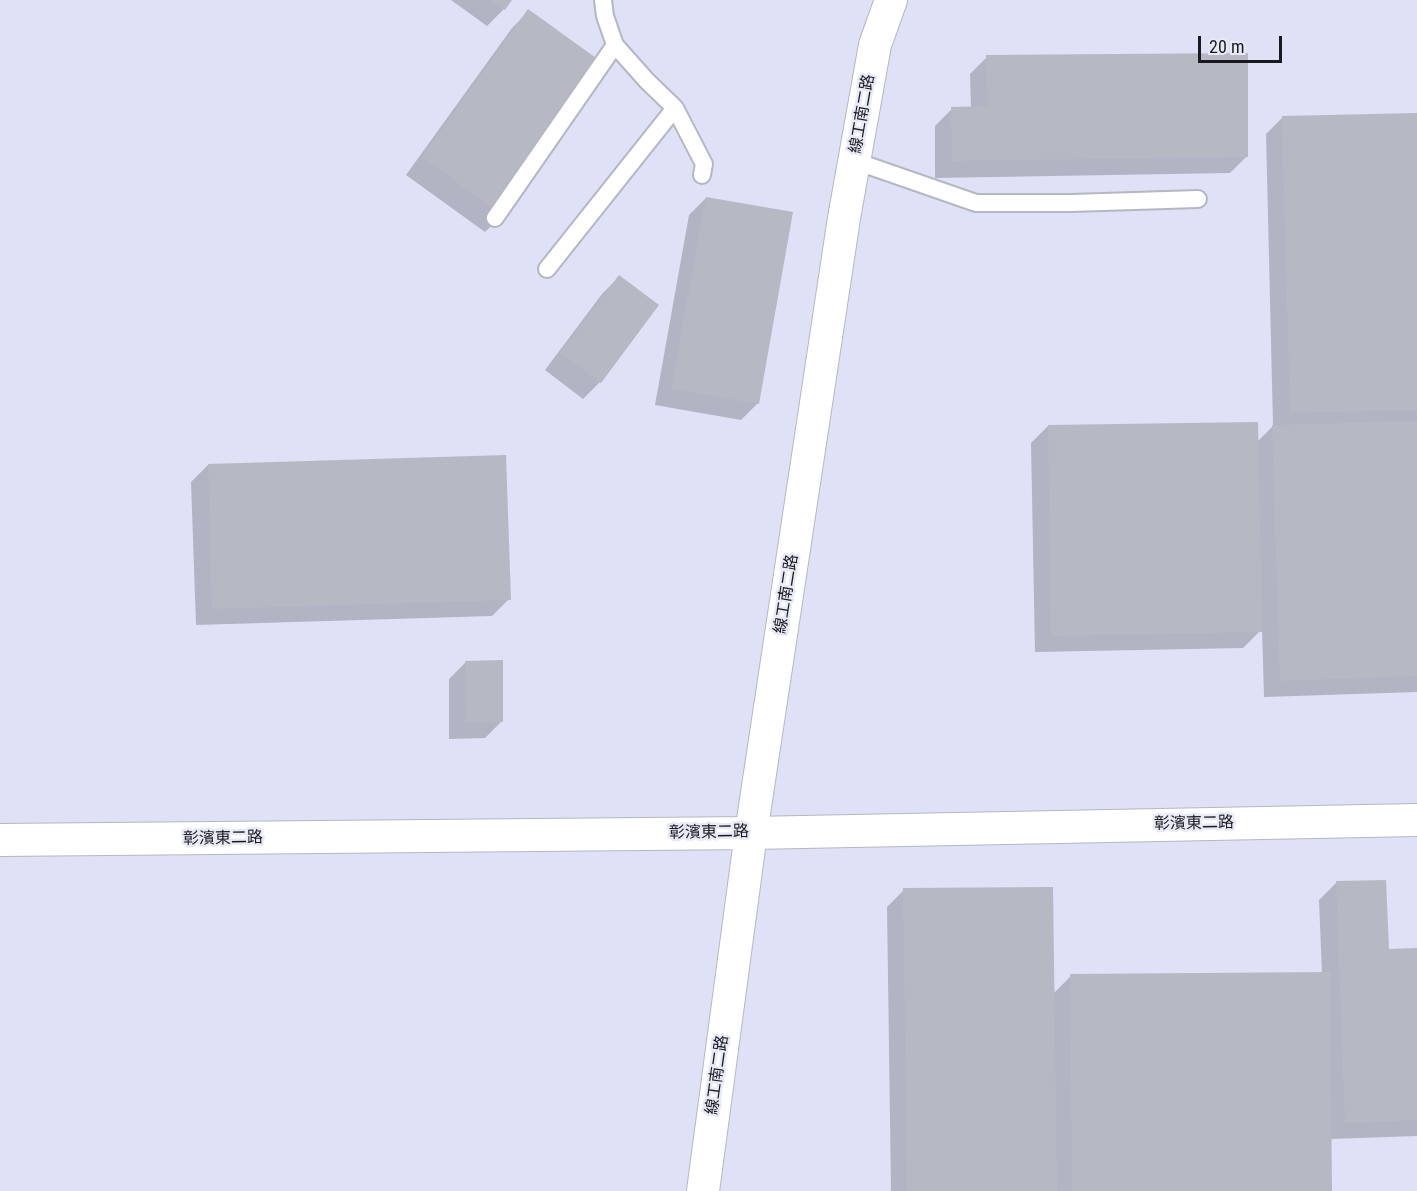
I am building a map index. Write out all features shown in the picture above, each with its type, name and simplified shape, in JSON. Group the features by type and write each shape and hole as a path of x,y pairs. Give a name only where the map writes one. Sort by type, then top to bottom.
{"street":[{"name":"線工南二路","path":"703,1191 751,833 844,218 875,45 891,0"},
{"name":"彰濱東二路","path":"0,840 751,833 1417,819"}],"lane":[{"path":"603,0 605,16 615,45 675,108 704,164 702,174"},
{"path":"495,218 615,45"},
{"path":"547,269 675,108"},
{"path":"855,161 976,203 1198,199"}],"shaded area":[{"path":"0,0 1417,0 1417,1191 0,1191"}],"building":[{"path":"491,0 512,0 505,10"},
{"path":"528,9 610,68 503,216 422,157"},
{"path":"1248,53 1248,157 952,161 951,107 988,106 986,55"},
{"path":"1417,113 1417,410 1290,413 1282,116"},
{"path":"706,197 793,212 759,404 671,389"},
{"path":"619,275 659,305 601,383 560,353"},
{"path":"1417,421 1417,676 1280,681 1272,425"},
{"path":"1258,422 1262,632 1051,636 1048,425"},
{"path":"506,455 511,600 212,609 208,464"},
{"path":"503,660 503,722 466,722 465,661"},
{"path":"1386,880 1389,949 1417,948 1417,1120 1345,1123 1336,881"},
{"path":"1053,887 1057,1191 907,1191 903,888"},
{"path":"1330,972 1332,1191 1072,1191 1070,974"}]}
